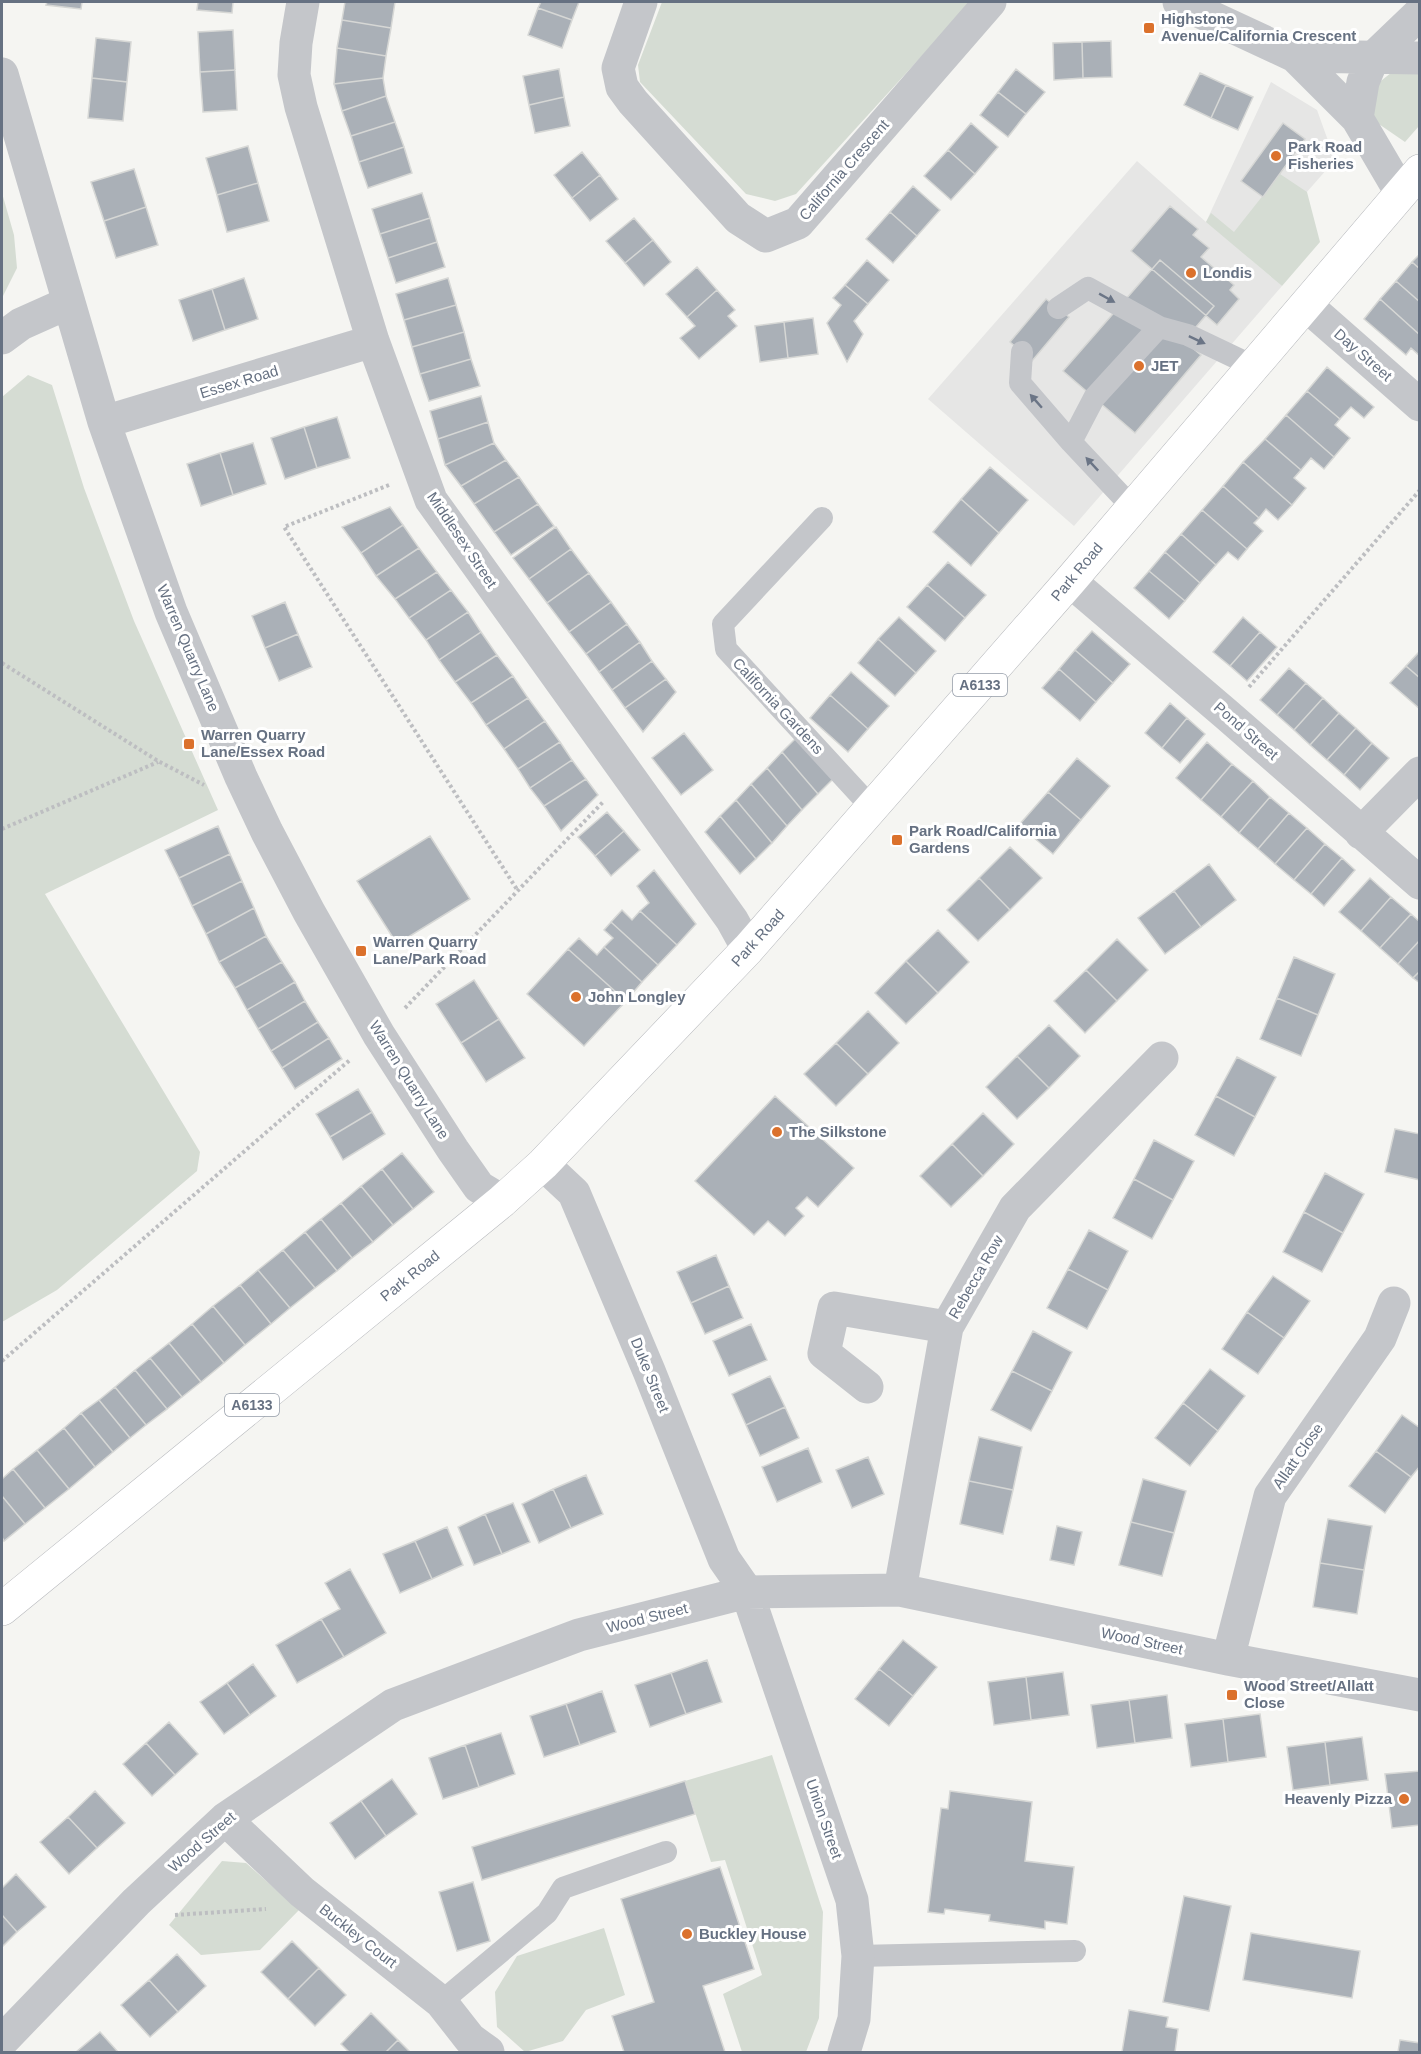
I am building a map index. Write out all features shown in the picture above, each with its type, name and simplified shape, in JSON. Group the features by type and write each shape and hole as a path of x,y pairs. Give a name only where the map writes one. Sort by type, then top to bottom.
{"highway":[{"name":"Park Road","path":"2,1609 502,1201 543,1164 748,949 873,808 1410,182"}],"street":[{"name":"Middlesex Street","path":"303,2 294,75 301,107 374,341 431,500 732,920 748,949"},
{"name":"California Crescent","path":"641,2 618,69 622,87 738,218 766,236 798,223 990,2"},
{"path":"1179,2 1295,56 1357,118 1410,182"},
{"path":"1357,118 1363,82 1373,58 1419,13"},
{"path":"1295,56 1419,58"},
{"name":"Warren Quarry Lane","path":"2,74 104,422 171,612 242,777 267,832 309,912 379,1035 479,1187 502,1201"},
{"path":"2,338 21,324 68,303"},
{"name":"Day Street","path":"1306,305 1419,405"},
{"name":"Essex Road","path":"104,422 374,341"},
{"name":"Pond Street","path":"1070,581 1227,714 1419,883"},
{"path":"1361,833 1419,773"},
{"name":"Rebecca Row","path":"900,1590 947,1327 1015,1208 1162,1058"},
{"name":"Duke Street","path":"543,1164 573,1193 649,1371 724,1559 747,1592"},
{"name":"Allatt Close","path":"1228,1659 1270,1497 1380,1338 1394,1303"},
{"path":"867,1387 824,1353 834,1308 947,1327"},
{"name":"Wood Street","path":"2,2041 136,1902 225,1819 393,1705 579,1635 747,1592 900,1590 1228,1659 1419,1695"},
{"name":"Union Street","path":"747,1592 852,1900 858,1956 854,2019 844,2052"},
{"name":"Buckley Court","path":"225,1819 302,1892 441,2002 470,2039 488,2052"}],"lane":[{"path":"1058,308 1088,288 1159,327 1188,335 1253,366"},
{"path":"1071,442 1094,398 1159,327"},
{"path":"1022,352 1020,382 1071,442 1132,507"},
{"name":"California Gardens","path":"822,518 723,624 726,650 873,808"},
{"path":"441,2002 547,1913 563,1888 666,1852"},
{"path":"858,1956 1076,1952"}],"path":[{"path":"421,472 284,527 518,891"},
{"path":"1227,714 1419,490"},
{"path":"2,663 158,762 215,791 242,777"},
{"path":"2,829 158,762"},
{"path":"2,1361 379,1035 628,775"},
{"path":"136,1902 176,1916 285,1908 302,1892"}],"shaded area":[{"path":"662,2 971,2 796,194 775,201 746,194 640,82 638,65"},
{"path":"1401,65 1419,67 1419,126 1405,142 1373,120 1372,88"},
{"path":"1271,82 1317,110 1335,160 1249,258 1282,286 1074,526 928,399 1137,161 1206,222"},
{"path":"1280,174 1307,192 1320,242 1282,286 1206,222 1211,213 1234,232"},
{"path":"2,193 14,235 17,268 2,298"},
{"path":"28,375 52,385 84,488 134,621 218,810 45,894 200,1152 197,1171 57,1290 2,1322 2,397"},
{"path":"772,1755 823,1912 819,2018 806,2052 742,2052 723,1994 762,1975 725,1860 711,1862 685,1781"},
{"path":"222,1861 246,1863 299,1910 260,1950 201,1955 169,1925"},
{"path":"604,1928 625,1995 586,2010 563,2041 525,2052 497,2027 495,1992 517,1956"}],"building":[{"path":"47,2 82,2 81,9 46,5"},
{"path":"198,2 233,2 232,13 197,10"},
{"path":"345,2 395,2 391,28 342,20"},
{"path":"541,2 579,2 572,20 538,8"},
{"path":"538,8 572,20 562,48 528,35"},
{"path":"342,20 391,28 386,56 337,48"},
{"path":"233,30 235,70 200,72 198,32"},
{"path":"96,38 131,42 127,82 92,78"},
{"path":"1111,41 1112,77 1083,78 1082,42"},
{"path":"1082,42 1083,78 1054,80 1053,43"},
{"path":"337,48 386,56 383,78 334,84"},
{"path":"559,69 564,97 529,105 523,76"},
{"path":"1016,69 1045,92 1026,114 998,92"},
{"path":"235,70 237,110 203,112 200,72"},
{"path":"1200,73 1226,85 1211,118 1184,105"},
{"path":"92,78 127,82 123,121 88,118"},
{"path":"383,78 386,96 342,111 334,84"},
{"path":"1226,85 1253,97 1238,130 1211,118"},
{"path":"998,92 1026,114 1008,137 980,115"},
{"path":"386,96 395,122 351,136 342,111"},
{"path":"564,97 570,126 535,133 529,105"},
{"path":"395,122 404,147 359,162 351,136"},
{"path":"971,123 998,147 975,174 948,150"},
{"name":"Park Road Fisheries","path":"1283,123 1305,139 1263,197 1241,181"},
{"path":"248,146 258,183 217,195 206,158"},
{"path":"404,147 412,173 368,188 359,162"},
{"path":"948,150 975,174 951,200 924,176"},
{"path":"582,152 600,175 572,198 554,175"},
{"path":"134,169 146,207 104,221 91,182"},
{"path":"600,175 618,199 590,221 572,198"},
{"path":"258,183 269,221 227,232 217,195"},
{"path":"913,186 940,210 917,236 890,212"},
{"path":"422,193 430,218 380,234 372,209"},
{"path":"1170,206 1198,229 1193,235 1209,248 1201,257 1234,285 1230,290 1239,299 1217,325 1131,251"},
{"path":"146,207 158,245 116,258 104,221"},
{"path":"890,212 917,236 893,263 866,239"},
{"path":"430,218 437,242 388,258 380,234"},
{"path":"634,218 653,240 625,263 606,241"},
{"path":"653,240 671,262 644,286 625,263"},
{"path":"437,242 445,267 396,283 388,258"},
{"path":"1420,254 1420,269 1412,262"},
{"path":"867,260 889,280 868,304 845,285"},
{"path":"1160,260 1214,306 1184,341 1201,355 1135,433 1063,371"},
{"path":"1412,262 1420,269 1420,302 1396,281"},
{"path":"697,267 717,290 687,317 666,294"},
{"path":"244,278 258,319 225,330 212,289"},
{"path":"448,278 456,305 404,320 396,294"},
{"path":"1396,281 1420,302 1420,335 1380,299"},
{"path":"845,285 868,304 854,321 863,334 847,362 827,323 841,305 833,298"},
{"path":"212,289 225,330 193,341 179,300"},
{"path":"717,290 735,310 728,316 737,326 699,359 680,338 695,326 687,317"},
{"path":"1046,299 1069,317 1032,361 1010,342"},
{"path":"1380,299 1420,335 1420,356 1411,348 1406,355 1364,319"},
{"path":"456,305 464,332 412,347 404,320"},
{"path":"813,318 818,354 788,358 784,322"},
{"path":"784,322 788,358 760,362 755,326"},
{"path":"464,332 471,359 420,374 412,347"},
{"path":"471,359 480,386 429,401 420,374"},
{"path":"1327,367 1374,407 1364,418 1351,407 1340,419 1307,391"},
{"path":"1307,391 1340,419 1335,425 1350,438 1334,457 1286,415"},
{"path":"481,396 488,422 438,439 430,411"},
{"path":"1286,415 1334,457 1324,469 1311,458 1301,470 1265,439"},
{"path":"337,417 350,458 317,468 304,427"},
{"path":"488,422 494,443 445,465 438,439"},
{"path":"304,427 317,468 285,479 271,438"},
{"path":"1265,439 1301,470 1294,478 1306,488 1292,505 1243,462"},
{"path":"253,443 266,484 233,495 220,453"},
{"path":"494,443 506,460 461,486 445,465"},
{"path":"220,453 233,495 201,506 187,464"},
{"path":"506,460 519,477 474,504 461,486"},
{"path":"1243,462 1292,505 1278,520 1266,509 1259,518 1223,486"},
{"path":"990,467 1028,500 999,533 961,499"},
{"path":"519,477 538,504 494,532 474,504"},
{"path":"1223,486 1259,518 1254,523 1263,531 1247,549 1202,510"},
{"path":"961,499 999,533 971,566 933,532"},
{"path":"538,504 554,526 511,555 494,532"},
{"path":"390,507 403,525 361,553 342,527"},
{"path":"1202,510 1247,549 1238,560 1228,552 1216,565 1181,534"},
{"path":"403,525 419,548 376,576 361,553"},
{"path":"556,527 571,549 529,579 513,558"},
{"path":"1181,534 1216,565 1200,583 1165,552"},
{"path":"419,548 437,572 395,599 376,576"},
{"path":"571,549 589,573 547,603 529,579"},
{"path":"1165,552 1200,583 1185,601 1149,571"},
{"path":"948,562 986,595 965,618 927,585"},
{"path":"1149,571 1185,601 1169,619 1134,588"},
{"path":"437,572 451,590 409,618 395,599"},
{"path":"589,573 611,602 569,632 547,603"},
{"path":"927,585 965,618 945,641 907,607"},
{"path":"451,590 468,612 426,640 409,618"},
{"path":"285,602 298,634 265,648 252,616"},
{"path":"611,602 627,624 586,654 569,632"},
{"path":"468,612 481,632 439,660 426,640"},
{"path":"899,617 936,651 916,673 878,639"},
{"path":"1243,617 1260,632 1230,666 1213,652"},
{"path":"627,624 640,642 599,672 586,654"},
{"path":"1092,631 1130,664 1113,683 1075,650"},
{"path":"481,632 497,655 455,682 439,660"},
{"path":"1260,632 1277,647 1247,681 1230,666"},
{"path":"298,634 312,667 279,681 265,648"},
{"path":"878,639 916,673 895,696 858,663"},
{"path":"640,642 652,661 612,690 599,672"},
{"path":"1075,650 1113,683 1096,702 1059,669"},
{"path":"1420,651 1420,678 1406,666"},
{"path":"497,655 513,676 471,703 455,682"},
{"path":"652,661 666,679 625,708 612,690"},
{"path":"1406,666 1420,678 1420,709 1390,683"},
{"path":"1289,668 1306,683 1277,715 1260,700"},
{"path":"1059,669 1096,702 1080,721 1042,688"},
{"path":"851,672 889,706 868,729 830,695"},
{"path":"513,676 528,698 486,725 471,703"},
{"path":"666,679 676,692 643,732 625,708"},
{"path":"1306,683 1323,698 1294,730 1277,715"},
{"path":"830,695 868,729 848,752 810,718"},
{"path":"528,698 545,721 504,749 486,725"},
{"path":"1323,698 1339,713 1310,745 1294,730"},
{"path":"1170,703 1187,718 1162,748 1145,733"},
{"path":"1339,713 1356,728 1327,760 1310,745"},
{"path":"1187,718 1205,734 1180,763 1162,748"},
{"path":"545,721 560,742 518,769 504,749"},
{"path":"1356,728 1372,743 1344,775 1327,760"},
{"path":"684,733 713,770 681,795 652,758"},
{"path":"798,736 834,778 818,794 782,752"},
{"path":"560,742 572,760 530,788 518,769"},
{"path":"1207,742 1232,764 1201,800 1176,778"},
{"path":"1372,743 1389,758 1360,790 1344,775"},
{"path":"782,752 818,794 802,810 767,768"},
{"path":"1077,758 1110,786 1081,820 1048,792"},
{"path":"572,760 586,779 544,806 530,788"},
{"path":"1232,764 1253,781 1221,817 1201,800"},
{"path":"767,768 802,810 787,826 751,784"},
{"path":"586,779 598,795 561,831 544,806"},
{"path":"1253,781 1270,797 1239,833 1221,817"},
{"path":"751,784 787,826 772,843 736,800"},
{"path":"1048,792 1081,820 1053,854 1019,825"},
{"path":"1270,797 1289,813 1258,849 1239,833"},
{"path":"736,800 772,843 756,859 720,816"},
{"path":"607,812 624,831 595,856 578,837"},
{"path":"1289,813 1307,828 1275,864 1258,849"},
{"path":"720,816 756,859 740,874 705,832"},
{"path":"218,826 230,854 179,878 165,850"},
{"path":"1307,828 1325,844 1294,880 1275,864"},
{"path":"624,831 640,850 611,876 595,856"},
{"path":"430,836 470,899 397,944 357,881"},
{"path":"1325,844 1342,858 1311,894 1294,880"},
{"path":"1010,847 1042,878 1010,910 979,878"},
{"path":"230,854 242,881 192,906 179,878"},
{"path":"1342,858 1355,870 1324,906 1311,894"},
{"path":"1209,864 1236,900 1201,927 1174,891"},
{"path":"654,870 696,924 677,945 640,911 649,903 637,886"},
{"path":"979,878 1010,910 978,941 947,910"},
{"path":"1370,878 1391,897 1361,931 1339,912"},
{"path":"242,881 254,908 206,934 192,906"},
{"path":"1174,891 1201,927 1165,954 1138,918"},
{"path":"1391,897 1411,914 1380,948 1361,931"},
{"path":"254,908 266,936 219,962 206,934"},
{"path":"622,910 632,920 640,911 677,945 658,965 611,922"},
{"path":"1411,914 1420,922 1420,940 1398,964 1380,948"},
{"path":"611,922 658,965 642,982 604,947 613,938 604,930"},
{"path":"938,930 969,962 938,993 906,961"},
{"path":"266,936 282,962 235,988 219,962"},
{"path":"579,938 597,955 604,947 642,982 626,1001 568,949"},
{"path":"1117,939 1148,970 1117,1001 1086,970"},
{"path":"1420,940 1420,971 1413,978 1398,964"},
{"name":"John Longley","path":"568,949 626,1001 584,1046 527,994"},
{"path":"1294,957 1335,974 1318,1015 1277,998"},
{"path":"906,961 938,993 906,1024 875,993"},
{"path":"282,962 295,982 247,1010 235,988"},
{"path":"1086,970 1117,1001 1085,1033 1054,1001"},
{"path":"1420,971 1420,983 1413,978"},
{"path":"474,980 499,1019 461,1043 436,1004"},
{"path":"295,982 305,1001 258,1029 247,1010"},
{"path":"1277,998 1318,1015 1301,1056 1260,1039"},
{"path":"305,1001 318,1022 271,1051 258,1029"},
{"path":"868,1011 899,1043 868,1074 836,1043"},
{"path":"499,1019 525,1058 486,1082 461,1043"},
{"path":"318,1022 329,1038 282,1068 271,1051"},
{"path":"1049,1025 1080,1056 1049,1088 1017,1056"},
{"path":"329,1038 342,1059 295,1089 282,1068"},
{"path":"836,1043 868,1074 836,1106 804,1074"},
{"path":"1017,1056 1049,1088 1017,1119 986,1087"},
{"path":"1237,1057 1276,1077 1255,1117 1216,1096"},
{"path":"358,1089 372,1112 330,1137 316,1114"},
{"name":"The Silkstone","path":"775,1096 854,1168 818,1207 807,1197 796,1208 804,1216 785,1236 768,1221 754,1235 695,1181"},
{"path":"1216,1096 1255,1117 1234,1156 1195,1135"},
{"path":"372,1112 385,1134 343,1160 330,1137"},
{"path":"983,1113 1014,1144 983,1176 952,1144"},
{"path":"1395,1129 1420,1134 1420,1180 1385,1172"},
{"path":"1154,1140 1194,1161 1173,1200 1134,1179"},
{"path":"952,1144 983,1176 951,1207 920,1176"},
{"path":"402,1153 434,1192 413,1209 382,1169"},
{"path":"382,1169 413,1209 393,1225 361,1186"},
{"path":"1325,1173 1364,1194 1343,1233 1304,1212"},
{"path":"1134,1179 1173,1200 1152,1239 1113,1218"},
{"path":"361,1186 393,1225 373,1242 341,1203"},
{"path":"341,1203 373,1242 352,1258 321,1219"},
{"path":"1304,1212 1343,1233 1322,1272 1283,1252"},
{"path":"321,1219 352,1258 337,1271 305,1232"},
{"path":"1089,1230 1128,1251 1108,1290 1068,1269"},
{"path":"305,1232 337,1271 315,1288 283,1250"},
{"path":"283,1250 315,1288 290,1308 258,1270"},
{"path":"716,1255 729,1286 691,1303 677,1272"},
{"path":"1068,1269 1108,1290 1087,1329 1047,1308"},
{"path":"258,1270 290,1308 271,1324 240,1285"},
{"path":"1273,1276 1310,1301 1284,1338 1247,1312"},
{"path":"240,1285 271,1324 245,1345 213,1306"},
{"path":"729,1286 743,1318 705,1334 691,1303"},
{"path":"213,1306 245,1345 224,1363 192,1324"},
{"path":"1247,1312 1284,1338 1258,1374 1222,1349"},
{"path":"192,1324 224,1363 201,1382 169,1343"},
{"path":"751,1324 767,1360 729,1376 713,1341"},
{"path":"1033,1331 1072,1352 1052,1391 1012,1371"},
{"path":"169,1343 201,1382 182,1397 150,1358"},
{"path":"150,1358 182,1397 167,1409 135,1370"},
{"path":"1210,1369 1245,1396 1218,1431 1183,1403"},
{"path":"135,1370 167,1409 146,1425 115,1387"},
{"path":"1012,1371 1052,1391 1031,1431 991,1410"},
{"path":"770,1376 785,1407 746,1425 732,1394"},
{"path":"115,1387 146,1425 130,1438 99,1400"},
{"path":"99,1400 130,1438 113,1452 81,1413"},
{"path":"1183,1403 1218,1431 1190,1466 1155,1438"},
{"path":"785,1407 799,1438 760,1456 746,1425"},
{"path":"81,1413 113,1452 95,1467 64,1428"},
{"path":"1402,1415 1420,1428 1420,1466 1411,1477 1376,1451"},
{"path":"64,1428 95,1467 69,1489 37,1450"},
{"path":"979,1437 1022,1447 1013,1490 969,1481"},
{"path":"808,1448 822,1482 777,1502 762,1467"},
{"path":"37,1450 69,1489 45,1508 13,1469"},
{"path":"1376,1451 1411,1477 1385,1513 1349,1486"},
{"path":"868,1457 884,1494 852,1508 836,1470"},
{"path":"13,1469 45,1508 25,1524 2,1496 2,1479"},
{"path":"586,1475 603,1514 571,1528 553,1489"},
{"path":"1143,1479 1186,1491 1174,1533 1131,1522"},
{"path":"969,1481 1013,1490 1003,1534 960,1524"},
{"path":"553,1489 571,1528 539,1543 522,1504"},
{"path":"2,1496 25,1524 4,1541 2,1537"},
{"path":"513,1503 530,1542 502,1554 485,1514"},
{"path":"485,1514 502,1554 474,1565 458,1527"},
{"path":"1328,1519 1372,1526 1364,1570 1320,1563"},
{"path":"1131,1522 1174,1533 1162,1576 1119,1565"},
{"path":"1057,1526 1082,1532 1074,1565 1050,1560"},
{"path":"447,1527 463,1565 432,1579 415,1541"},
{"path":"415,1541 432,1579 400,1593 383,1554"},
{"path":"1320,1563 1364,1570 1357,1614 1313,1607"},
{"path":"350,1569 386,1633 344,1657 321,1619 340,1609 325,1583"},
{"path":"321,1619 344,1657 297,1683 276,1645"},
{"path":"903,1640 937,1667 913,1696 879,1669"},
{"path":"707,1660 722,1702 686,1714 671,1673"},
{"path":"253,1664 276,1696 250,1715 227,1683"},
{"path":"879,1669 913,1696 889,1726 855,1699"},
{"path":"1063,1672 1069,1715 1031,1720 1026,1677"},
{"path":"671,1673 686,1714 650,1727 635,1685"},
{"path":"1026,1677 1031,1720 994,1725 988,1682"},
{"path":"227,1683 250,1715 224,1734 200,1702"},
{"path":"602,1691 616,1732 580,1745 566,1704"},
{"path":"1167,1695 1172,1738 1135,1743 1129,1700"},
{"path":"1129,1700 1135,1743 1097,1748 1091,1705"},
{"path":"566,1704 580,1745 544,1757 530,1716"},
{"path":"1260,1714 1266,1757 1228,1762 1223,1719"},
{"path":"1223,1719 1228,1762 1191,1767 1185,1724"},
{"path":"169,1722 198,1754 175,1775 146,1743"},
{"path":"501,1733 515,1774 479,1787 465,1745"},
{"path":"1362,1737 1368,1780 1330,1785 1325,1742"},
{"path":"1325,1742 1330,1785 1293,1790 1287,1747"},
{"path":"146,1743 175,1775 152,1796 123,1764"},
{"path":"465,1745 479,1787 443,1799 429,1758"},
{"name":"Heavenly Pizza","path":"1420,1771 1420,1825 1392,1828 1385,1774"},
{"path":"392,1779 417,1814 386,1836 361,1801"},
{"path":"685,1781 695,1814 482,1880 472,1847"},
{"path":"95,1791 125,1823 97,1848 68,1817"},
{"path":"950,1791 1032,1802 1025,1861 1074,1867 1067,1924 1045,1921 1045,1929 989,1921 990,1915 945,1909 944,1914 928,1912 941,1808 948,1809"},
{"path":"361,1801 386,1836 355,1859 330,1823"},
{"path":"68,1817 97,1848 69,1874 40,1842"},
{"name":"Buckley House","path":"720,1867 754,1969 703,1986 725,2052 624,2052 612,2016 654,2002 621,1899"},
{"path":"16,1874 46,1907 17,1932 2,1915 2,1888"},
{"path":"473,1882 490,1941 457,1951 439,1892"},
{"path":"1184,1896 1231,1906 1209,2011 1163,2002"},
{"path":"2,1915 17,1932 2,1947"},
{"path":"1251,1933 1360,1951 1352,1998 1243,1980"},
{"path":"292,1941 319,1968 288,1999 261,1972"},
{"path":"177,1954 206,1986 178,2012 149,1980"},
{"path":"319,1968 346,1995 315,2026 288,1999"},
{"path":"149,1980 178,2012 150,2037 121,2005"},
{"path":"1129,2010 1168,2017 1166,2027 1178,2029 1175,2052 1122,2052"},
{"path":"371,2013 398,2040 386,2052 349,2052 341,2044"},
{"path":"100,2032 118,2052 76,2052"},
{"path":"398,2040 410,2052 386,2052"},
{"path":"1400,2040 1420,2043 1420,2052 1398,2052"}],"place":[{"name":"Highstone Avenue/California Crescent","path":"1149,28"},
{"name":"Park Road Fisheries","path":"1276,156"},
{"name":"Londis","path":"1191,273"},
{"name":"JET","path":"1139,366"},
{"name":"Warren Quarry Lane/Essex Road","path":"189,744"},
{"name":"Park Road/California Gardens","path":"897,840"},
{"name":"Warren Quarry Lane/Park Road","path":"361,951"},
{"name":"John Longley","path":"576,997"},
{"name":"The Silkstone","path":"777,1132"},
{"name":"Wood Street/Allatt Close","path":"1232,1695"},
{"name":"Heavenly Pizza","path":"1404,1799"},
{"name":"Buckley House","path":"687,1934"}]}
